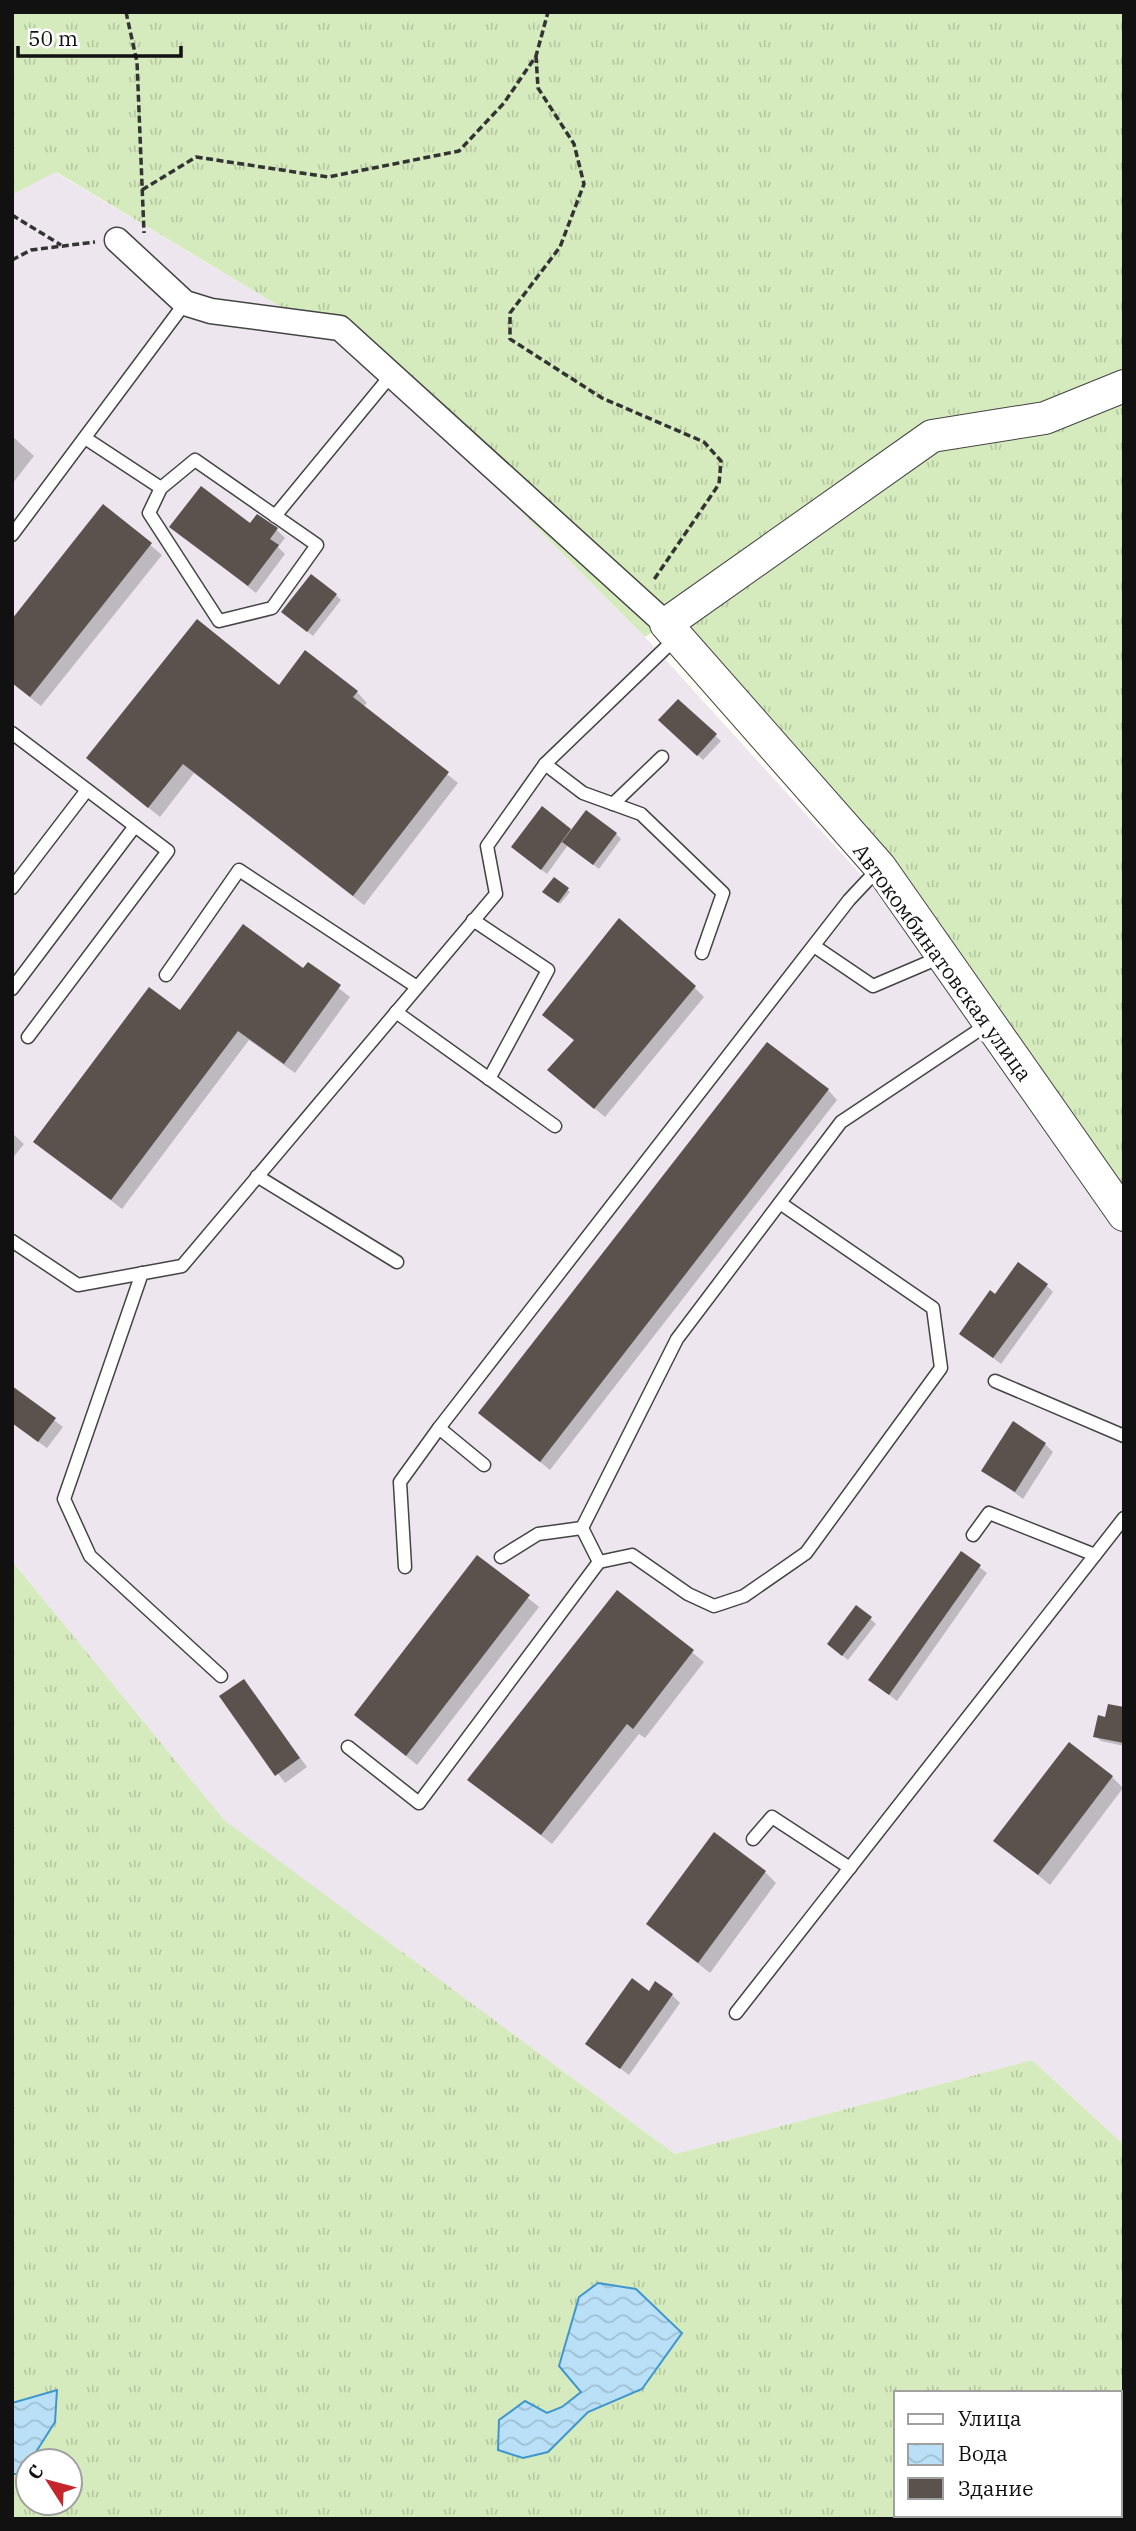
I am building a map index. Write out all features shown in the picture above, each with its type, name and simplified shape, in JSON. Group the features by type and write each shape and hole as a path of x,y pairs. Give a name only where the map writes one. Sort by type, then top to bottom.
{"street":[{"path":"117,240 185,303 211,311 340,328 672,630 932,436 1045,418 1124,386"},
{"name":"Автокомбинатовская улица","path":"672,630 880,867 1124,1215"}],"lane":[{"path":"12,535 185,303"},
{"path":"275,516 392,374"},
{"path":"85,438 161,488"},
{"path":"195,460 275,516 317,545 272,608 219,621 149,513 161,488 195,460"},
{"path":"12,1241 78,1286 182,1266 496,894 487,846 545,764 672,630"},
{"path":"12,733 168,851 28,1037"},
{"path":"613,804 662,757"},
{"path":"545,764 583,793 641,814 723,892 702,953"},
{"path":"12,888 87,790"},
{"path":"12,989 135,826"},
{"path":"405,1567 400,1482 439,1428 814,946 880,867"},
{"path":"166,975 239,870 417,986"},
{"path":"473,920 548,970 489,1079"},
{"path":"814,946 873,986 941,957"},
{"path":"396,1012 555,1126"},
{"path":"582,1528 677,1339 841,1122 988,1024"},
{"path":"257,1176 397,1262"},
{"path":"348,1747 419,1803 598,1562 632,1555 688,1594 714,1605 744,1596 806,1553 941,1368 933,1308 780,1203"},
{"path":"142,1273 64,1499 90,1556 221,1676"},
{"path":"995,1381 1124,1436"},
{"path":"439,1428 484,1465"},
{"path":"973,1535 989,1513 1095,1555"},
{"path":"736,2013 1124,1518"},
{"path":"501,1558 538,1534 582,1528"},
{"path":"582,1528 598,1562"},
{"path":"753,1839 772,1817 850,1868"}],"path":[{"path":"126,12 136,62 145,266"},
{"path":"548,12 536,56 538,88 574,144 584,184 560,247 510,313 510,339 602,398 704,442 721,461 719,484 640,600"},
{"path":"142,190 196,157 328,177 459,151 504,103 536,56"},
{"path":"12,215 63,246"},
{"path":"12,260 31,250 117,240"}],"shaded area":[{"path":"55,172 359,354 451,441 645,637 875,890 1124,1235 1124,2145 1032,2060 675,2154 223,1820 12,1561 12,195"}],"green space":[{"path":"12,12 1124,12 1124,1215 988,1024 666,624 645,637 451,441 359,354 56,172 12,195"},
{"path":"12,1561 224,1820 675,2154 1032,2060 1124,2145 1124,2519 12,2519"}],"water":[{"path":"598,2283 636,2289 682,2333 642,2389 588,2412 548,2452 523,2458 498,2450 499,2420 525,2401 547,2413 562,2407 581,2392 559,2366 579,2297"},
{"path":"57,2390 55,2422 39,2447 14,2447 14,2474 12,2474 12,2403"}],"building":[{"path":"201,486 250,523 257,514 278,528 270,539 279,545 248,586 169,527"},
{"path":"103,504 152,543 30,697 12,683 12,619"},
{"path":"311,574 337,594 307,632 281,612"},
{"path":"197,619 279,685 305,650 358,691 353,697 449,772 353,896 183,764 148,808 86,758"},
{"path":"678,699 717,734 697,756 658,720"},
{"path":"542,806 571,829 541,870 511,847"},
{"path":"586,810 617,833 593,865 562,842"},
{"path":"554,877 569,888 558,903 542,892"},
{"path":"619,918 696,986 594,1109 547,1070 574,1040 542,1015"},
{"path":"243,924 303,968 308,962 341,985 284,1064 238,1031 111,1200 33,1142 149,987 180,1010"},
{"path":"767,1042 829,1089 540,1462 478,1413"},
{"path":"1018,1262 1048,1284 993,1358 959,1334 990,1290 995,1294"},
{"path":"12,1386 56,1418 38,1442 12,1423"},
{"path":"1013,1421 1046,1443 1015,1492 981,1471"},
{"path":"961,1551 981,1565 889,1695 868,1680"},
{"path":"477,1555 530,1595 406,1756 354,1715"},
{"path":"617,1590 694,1650 633,1729 627,1724 541,1835 467,1780"},
{"path":"856,1605 872,1617 842,1656 827,1644"},
{"path":"244,1679 300,1758 275,1776 219,1696"},
{"path":"1108,1704 1124,1707 1124,1743 1093,1737 1098,1715 1105,1717"},
{"path":"1069,1742 1113,1776 1038,1875 993,1841"},
{"path":"714,1832 766,1871 698,1963 646,1924"},
{"path":"632,1978 649,1991 655,1981 673,1994 620,2069 585,2044"}]}
